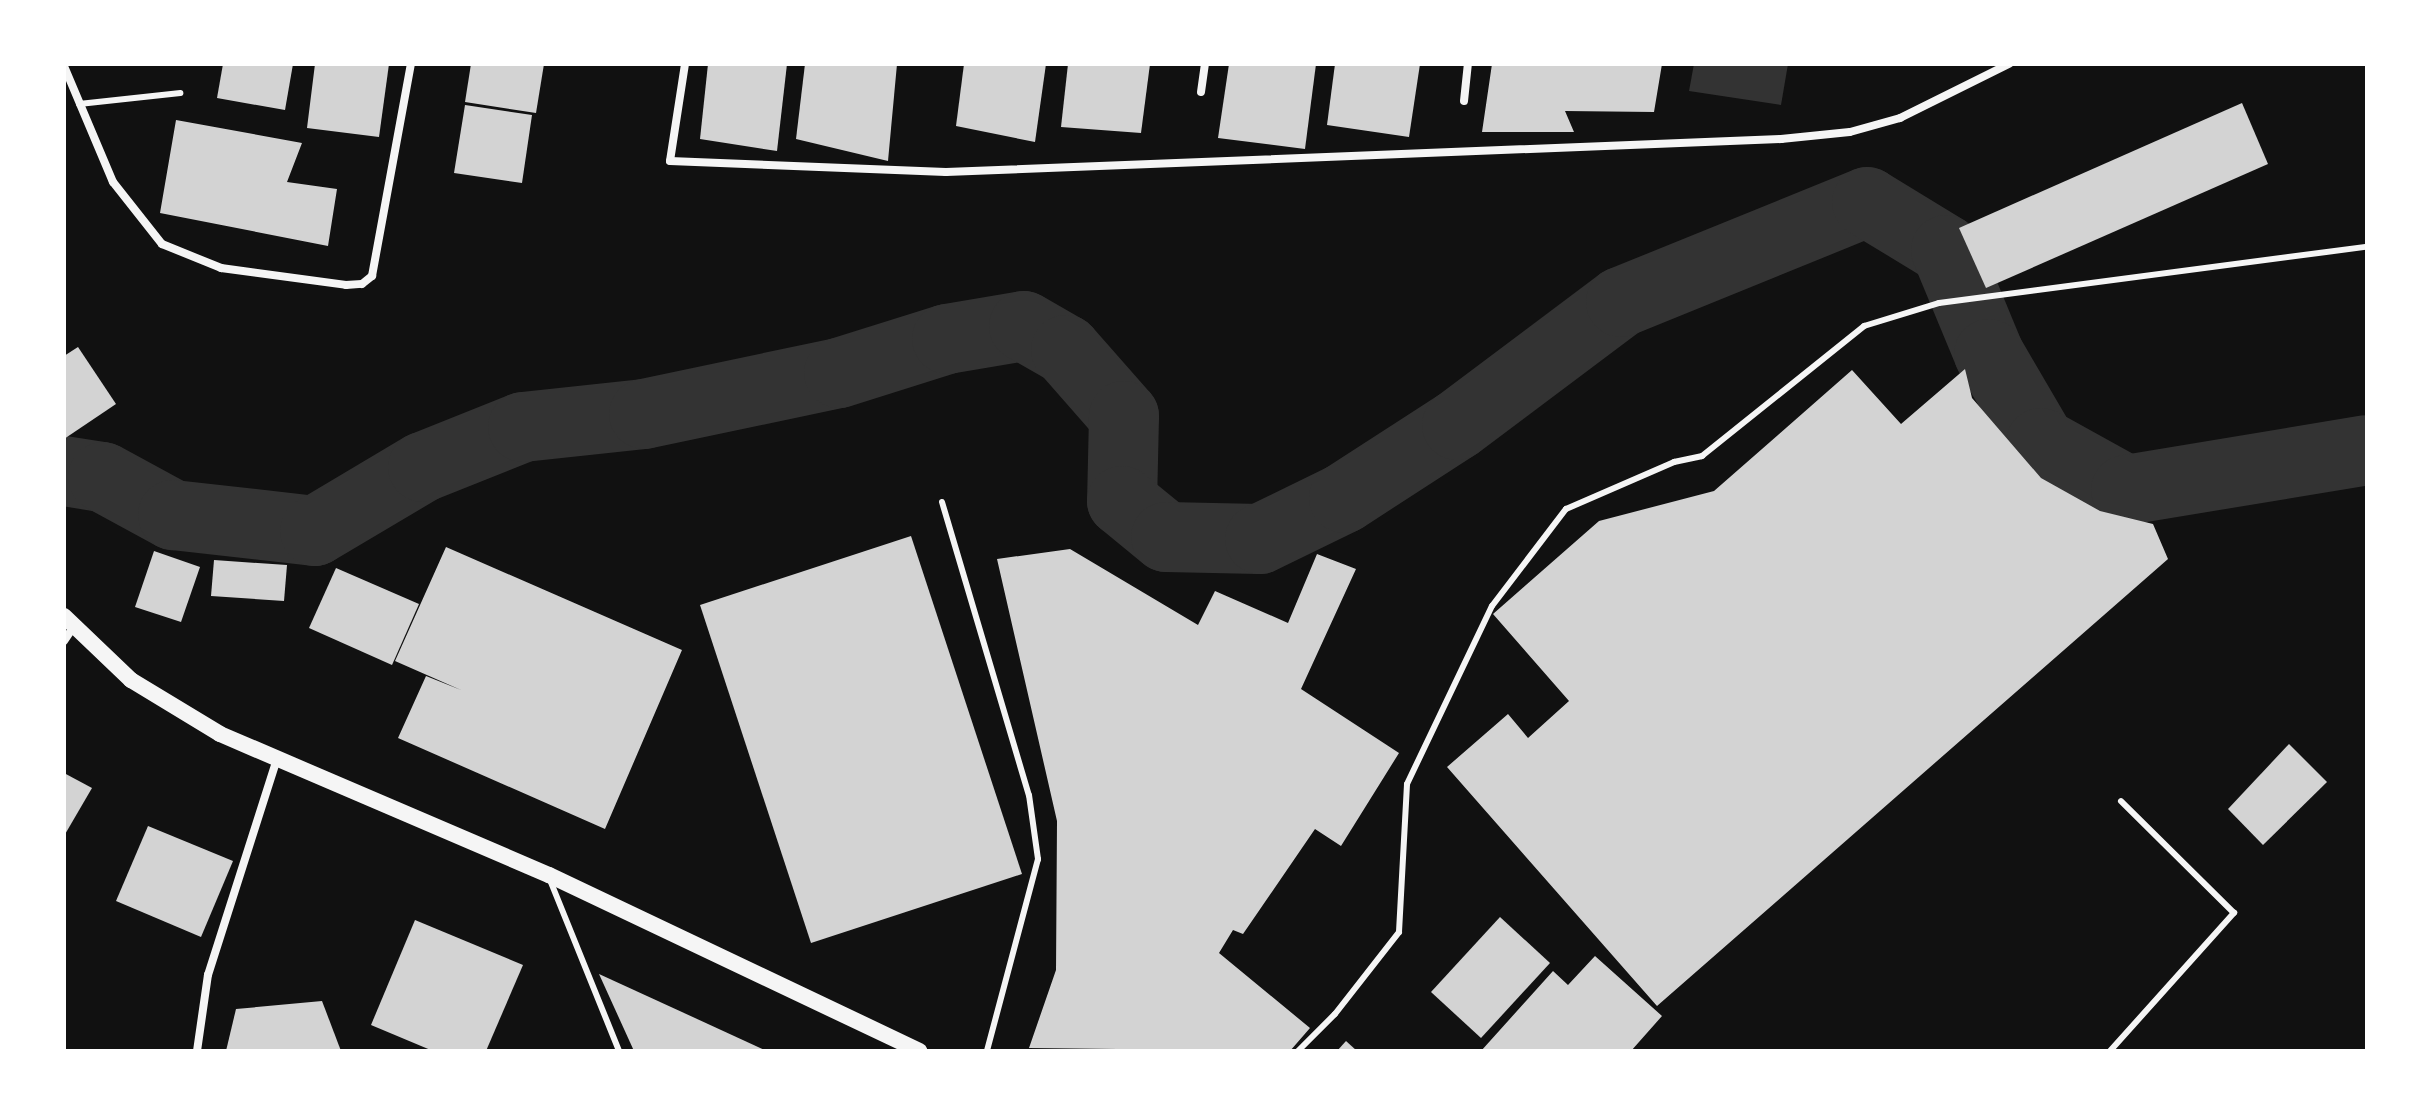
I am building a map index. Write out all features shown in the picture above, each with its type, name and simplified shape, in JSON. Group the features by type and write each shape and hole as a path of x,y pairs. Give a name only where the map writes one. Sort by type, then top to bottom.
{"main road":[{"path":"69,621 131,680 220,734 278,756 549,875 919,1051"}],"street":[{"path":"64,66 113,182 162,244 221,268 346,285 362,284 372,276 411,64"},
{"path":"685,64 670,161 946,172 1781,139 1850,132 1900,118 2009,64"},
{"path":"1201,92 1205,64"},
{"path":"1464,101 1468,64"},
{"path":"64,641 69,621"},
{"path":"197,1051 208,975 278,756"}],"lane":[{"path":"79,104 180,93"},
{"path":"1298,1051 1335,1014 1399,932 1407,784 1492,606 1566,509 1674,462 1702,456 1864,326 1939,303 2367,247"},
{"path":"942,502 1029,795 1038,859 987,1051"},
{"path":"2110,1051 2234,913 2121,801"},
{"path":"549,875 619,1051"}],"shaded area":[{"path":"1694,64 1788,64 1781,105 1689,91"}],"building":[{"path":"223,64 293,64 285,110 217,98"},
{"path":"315,64 389,64 379,137 307,128"},
{"path":"471,64 544,64 536,113 465,102"},
{"path":"708,64 787,64 777,151 700,139"},
{"path":"805,64 897,64 888,161 796,139"},
{"path":"964,64 1046,64 1035,142 956,126"},
{"path":"1068,64 1150,64 1141,133 1061,127"},
{"path":"1229,64 1316,64 1305,149 1218,138"},
{"path":"1335,64 1420,64 1409,137 1327,125"},
{"path":"1492,64 1662,64 1654,112 1565,111 1574,132 1482,132"},
{"path":"2242,103 2268,164 1986,288 1959,228"},
{"path":"465,105 532,115 522,183 454,173"},
{"path":"176,120 302,143 287,182 337,189 328,246 160,213"},
{"path":"78,347 116,404 64,439 64,356"},
{"path":"1965,369 1972,398 2041,478 2100,511 2153,524 2168,559 1657,1006 1447,767 1508,714 1528,738 1569,701 1493,614 1599,521 1714,491 1852,370 1901,424"},
{"path":"911,536 1022,874 811,943 700,605"},
{"path":"446,547 682,650 605,829 398,738 426,676 461,690 395,661"},
{"path":"1070,549 1198,625 1215,591 1288,623 1317,554 1356,569 1301,689 1399,753 1341,846 1315,829 1243,934 1233,930 1219,953 1310,1028 1290,1051 1029,1048 1056,970 1057,821 997,559"},
{"path":"154,551 200,567 181,622 135,607"},
{"path":"214,560 287,565 284,601 211,596"},
{"path":"336,568 419,604 392,665 309,628"},
{"path":"2289,744 2327,782 2263,845 2228,809"},
{"path":"64,773 92,788 64,836"},
{"path":"148,826 233,861 201,937 116,901"},
{"path":"1500,917 1550,963 1481,1038 1431,992"},
{"path":"415,920 523,965 486,1051 433,1051 371,1025"},
{"path":"1595,956 1662,1016 1631,1051 1481,1051 1553,971 1568,985"},
{"path":"599,974 767,1051 634,1051"},
{"path":"322,1001 341,1051 226,1051 236,1009"},
{"path":"1346,1041 1357,1051 1337,1051"}],"waterway":[{"path":"64,471 103,477 173,515 315,531 423,467 523,427 644,414 839,373 947,339 1024,326 1066,350 1124,416 1122,501 1166,537 1260,539 1344,498 1457,425 1621,302 1867,202 1946,250 1989,354 2041,443 2126,490 2367,450"}]}
